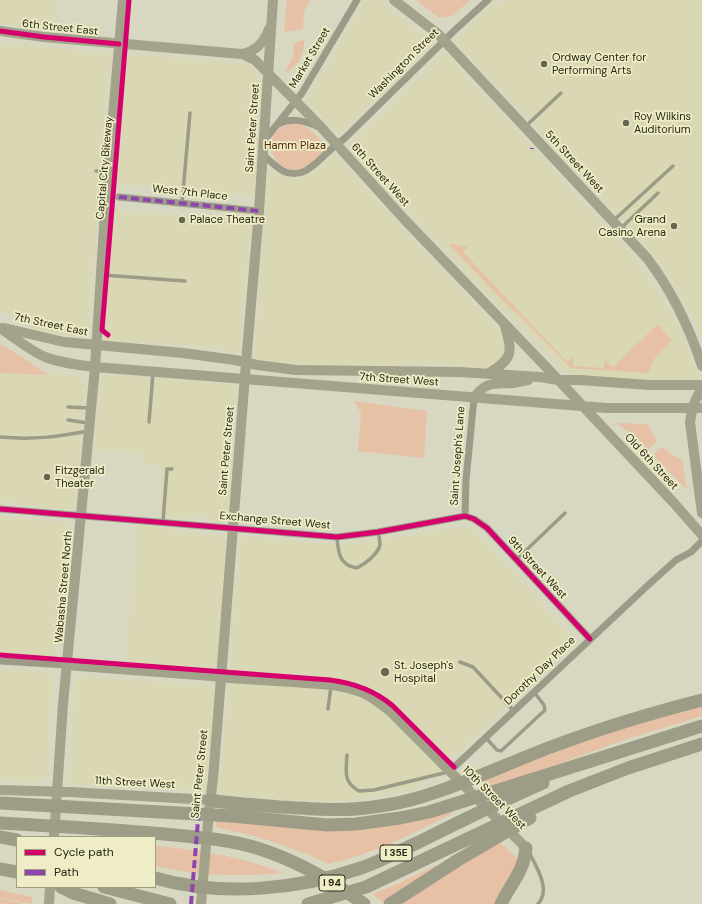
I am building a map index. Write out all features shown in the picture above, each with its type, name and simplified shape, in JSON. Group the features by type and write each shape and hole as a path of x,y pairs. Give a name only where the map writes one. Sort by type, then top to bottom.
{"highway":[{"path":"210,805 339,809 366,808 407,801 434,794 462,784 537,752 589,733 702,700"},
{"name":"I 35E","path":"156,878 200,886 241,888 282,886 302,883 343,873 395,854 529,789 621,752 702,726"},
{"name":"I 35E","path":"308,904 366,887 592,782 702,744"},
{"path":"0,803 232,816 327,825 356,824 429,812 621,752"},
{"path":"390,904 458,860 592,782"},
{"name":"I 94","path":"0,823 149,833 213,840 258,848 326,878 364,904"},
{"path":"0,837 16,840"},
{"path":"501,904 521,871 526,848"},
{"path":"0,869 16,872"},
{"path":"63,888 73,893 110,904"},
{"path":"108,888 170,904"}],"main road":[{"name":"Wabasha Street North","path":"54,836 66,666 97,346 108,171 123,0"},
{"name":"Saint Peter Street","path":"201,904 222,677 232,528 259,211 272,0"},
{"name":"5th Street West","path":"394,0 444,40 647,258 679,307 699,349 702,366"},
{"path":"242,54 258,48 265,38 271,24"},
{"name":"6th Street East","path":"0,31 119,44"},
{"name":"6th Street West","path":"119,44 242,54 255,60 321,128 404,219 582,406"},
{"path":"488,373 501,366 506,361 508,356 510,345 505,324"},
{"name":"7th Street East","path":"0,327 58,341 97,346"},
{"name":"7th Street East","path":"0,327 30,349 45,356 62,362 95,367"},
{"name":"7th Street West","path":"97,346 183,353 246,363 313,371 488,373 558,380 580,380 649,385 702,385"},
{"name":"7th Street West","path":"95,367 314,386 582,406 635,409 697,408"},
{"path":"474,398 478,391 495,383 514,383 540,377"},
{"path":"702,390 697,408 690,422 702,513"},
{"name":"Old 6th Street","path":"582,406 673,502 702,535"},
{"name":"10th Street West","path":"66,666 331,684 364,693 391,712 526,848"},
{"name":"11th Street West","path":"0,790 58,797 210,805"},
{"path":"49,904 50,888"}],"street":[{"name":"Market Street","path":"264,141 295,102 357,0"},
{"name":"Washington Street","path":"337,145 444,40 488,0"},
{"path":"277,124 288,120 300,120 321,128"},
{"path":"263,155 281,170 292,174 300,173 312,168 337,145"},
{"name":"West 7th Place","path":"119,197 259,211"},
{"name":"Saint Joseph's Lane","path":"465,516 466,480 474,398"},
{"name":"Exchange Street West","path":"0,509 338,537 378,532 465,516"},
{"name":"9th Street West","path":"465,516 474,519 487,528 590,639"},
{"name":"Dorothy Day Place","path":"453,774 486,738 590,639 676,560 691,552 702,541"},
{"path":"0,660 66,666"}],"lane":[{"path":"525,127 561,93"},
{"path":"182,203 190,113"},
{"path":"617,225 673,166"},
{"path":"96,171 108,171"},
{"path":"617,225 658,193"},
{"path":"101,275 185,281"},
{"path":"149,422 153,372"},
{"path":"68,407 91,408"},
{"path":"68,420 90,427"},
{"path":"0,437 23,439 52,438 90,427"},
{"path":"163,522 167,468 172,469"},
{"path":"516,560 565,513"},
{"path":"338,537 338,553 342,560 348,566 357,568 364,564 377,551 380,542 378,532"},
{"path":"460,662 473,667 514,711"},
{"path":"328,709 331,684"},
{"path":"486,738 501,752 545,710 544,705 534,692"},
{"path":"346,755 346,778 349,783 359,792 453,774"},
{"path":"526,848 537,867 544,886 544,893 538,904"}],"shaded area":[{"path":"0,0 57,0 54,29 0,24"},
{"path":"362,0 378,0 432,43 430,49 419,59 416,59 341,132 336,132 307,100 362,6"},
{"path":"504,0 702,0 702,338 682,296 659,261 646,245 472,58 465,54 457,45 456,39 494,4 500,4"},
{"path":"0,43 110,53 112,57 109,65 101,162 104,167 100,209 97,216 89,318 90,325 89,334 85,337 55,334 34,328 31,322 0,310"},
{"path":"444,53 453,58 460,70 629,252 659,294 673,319 677,323 697,378 693,380 649,380 568,375 520,323 497,304 350,148 350,144 435,64 437,58"},
{"path":"126,54 245,64 251,66 257,72 260,80 256,134 259,137 254,196 112,183 122,59"},
{"path":"334,155 502,335 506,349 500,362 488,368 460,367 456,364 408,363 403,367 312,366 260,361 255,357 269,170 272,169 289,179 304,178 313,173"},
{"path":"110,209 252,222 251,234 248,238 239,350 235,352 226,351 223,348 119,340 116,342 102,341"},
{"path":"51,371 80,377 85,383 75,502 73,507 66,510 27,506 22,503 0,501 0,373 50,375"},
{"path":"106,374 232,384 236,388 227,510 229,515 226,520 221,522 210,521 207,517 185,516 180,519 169,515 159,514 162,465 144,464 145,454 95,450 101,379"},
{"path":"0,517 58,522 62,520 68,523 69,528 65,536 55,651 53,656 0,653"},
{"path":"140,526 168,528 172,531 220,536 227,542 217,664 209,669 126,663 137,529"},
{"name":"St. Joseph's Hospital","path":"457,528 471,528 521,580 573,639 457,754 451,757 437,774 410,790 338,802 287,800 219,794 230,682 240,541 246,536 322,544 347,544"},
{"path":"0,669 49,673 53,679 46,777 40,782 0,780"},
{"path":"80,676 209,686 214,689 215,694 205,789 203,791 71,784 69,781 76,679"}],"green space":[{"path":"287,0 310,0 304,12 303,29 284,32"},
{"path":"416,0 470,0 453,16 439,18"},
{"path":"304,40 302,54 298,62 287,72 285,70 290,64 294,50 294,43"},
{"name":"Hamm Plaza","path":"296,123 305,126 312,131 325,145 325,149 318,157 304,167 294,169 284,167 277,161 273,152 272,143 275,134 283,127"},
{"path":"449,244 468,247 463,252 567,362 573,357 573,366 604,368 605,360 613,367 658,324 672,341 655,358 648,373 571,368 523,319 504,302"},
{"path":"0,344 13,351 50,375 0,373"},
{"path":"354,401 427,411 424,458 358,451 361,413"},
{"path":"616,423 647,424 657,441 648,450 636,437"},
{"path":"662,447 673,455 682,459 687,490 653,455"},
{"path":"702,706 702,716 624,740 490,789 483,782 515,767 625,727"},
{"path":"450,809 452,814 388,845 346,860 328,864 307,854 258,837 216,827 216,819 311,826"},
{"path":"497,840 520,860 498,904 397,904"},
{"path":"156,846 235,858 283,873 219,875 156,866"},
{"path":"436,865 439,868 384,903 372,894 393,886"},
{"path":"0,890 32,897 32,904 0,898"},
{"path":"0,899 3,899 24,904 0,904"}],"marked path":[{"path":"119,197 259,211"},
{"path":"191,904 199,809"}],"cycle path":[{"name":"Capital City Bikeway","path":"108,335 102,330 129,0"},
{"path":"0,31 119,44"},
{"path":"0,509 337,537 378,532 465,516 474,519 487,528 590,639"},
{"path":"0,655 330,680 347,683 363,688 386,700 454,767"}],"place":[{"name":"Ordway Center for Performing Arts","path":"544,64"},
{"name":"Roy Wilkins Auditorium","path":"626,123"},
{"name":"Palace Theatre","path":"182,220"},
{"name":"Grand Casino Arena","path":"674,226"},
{"name":"Fitzgerald Theater","path":"47,477"},
{"name":"St. Joseph's Hospital","path":"385,672"}]}
